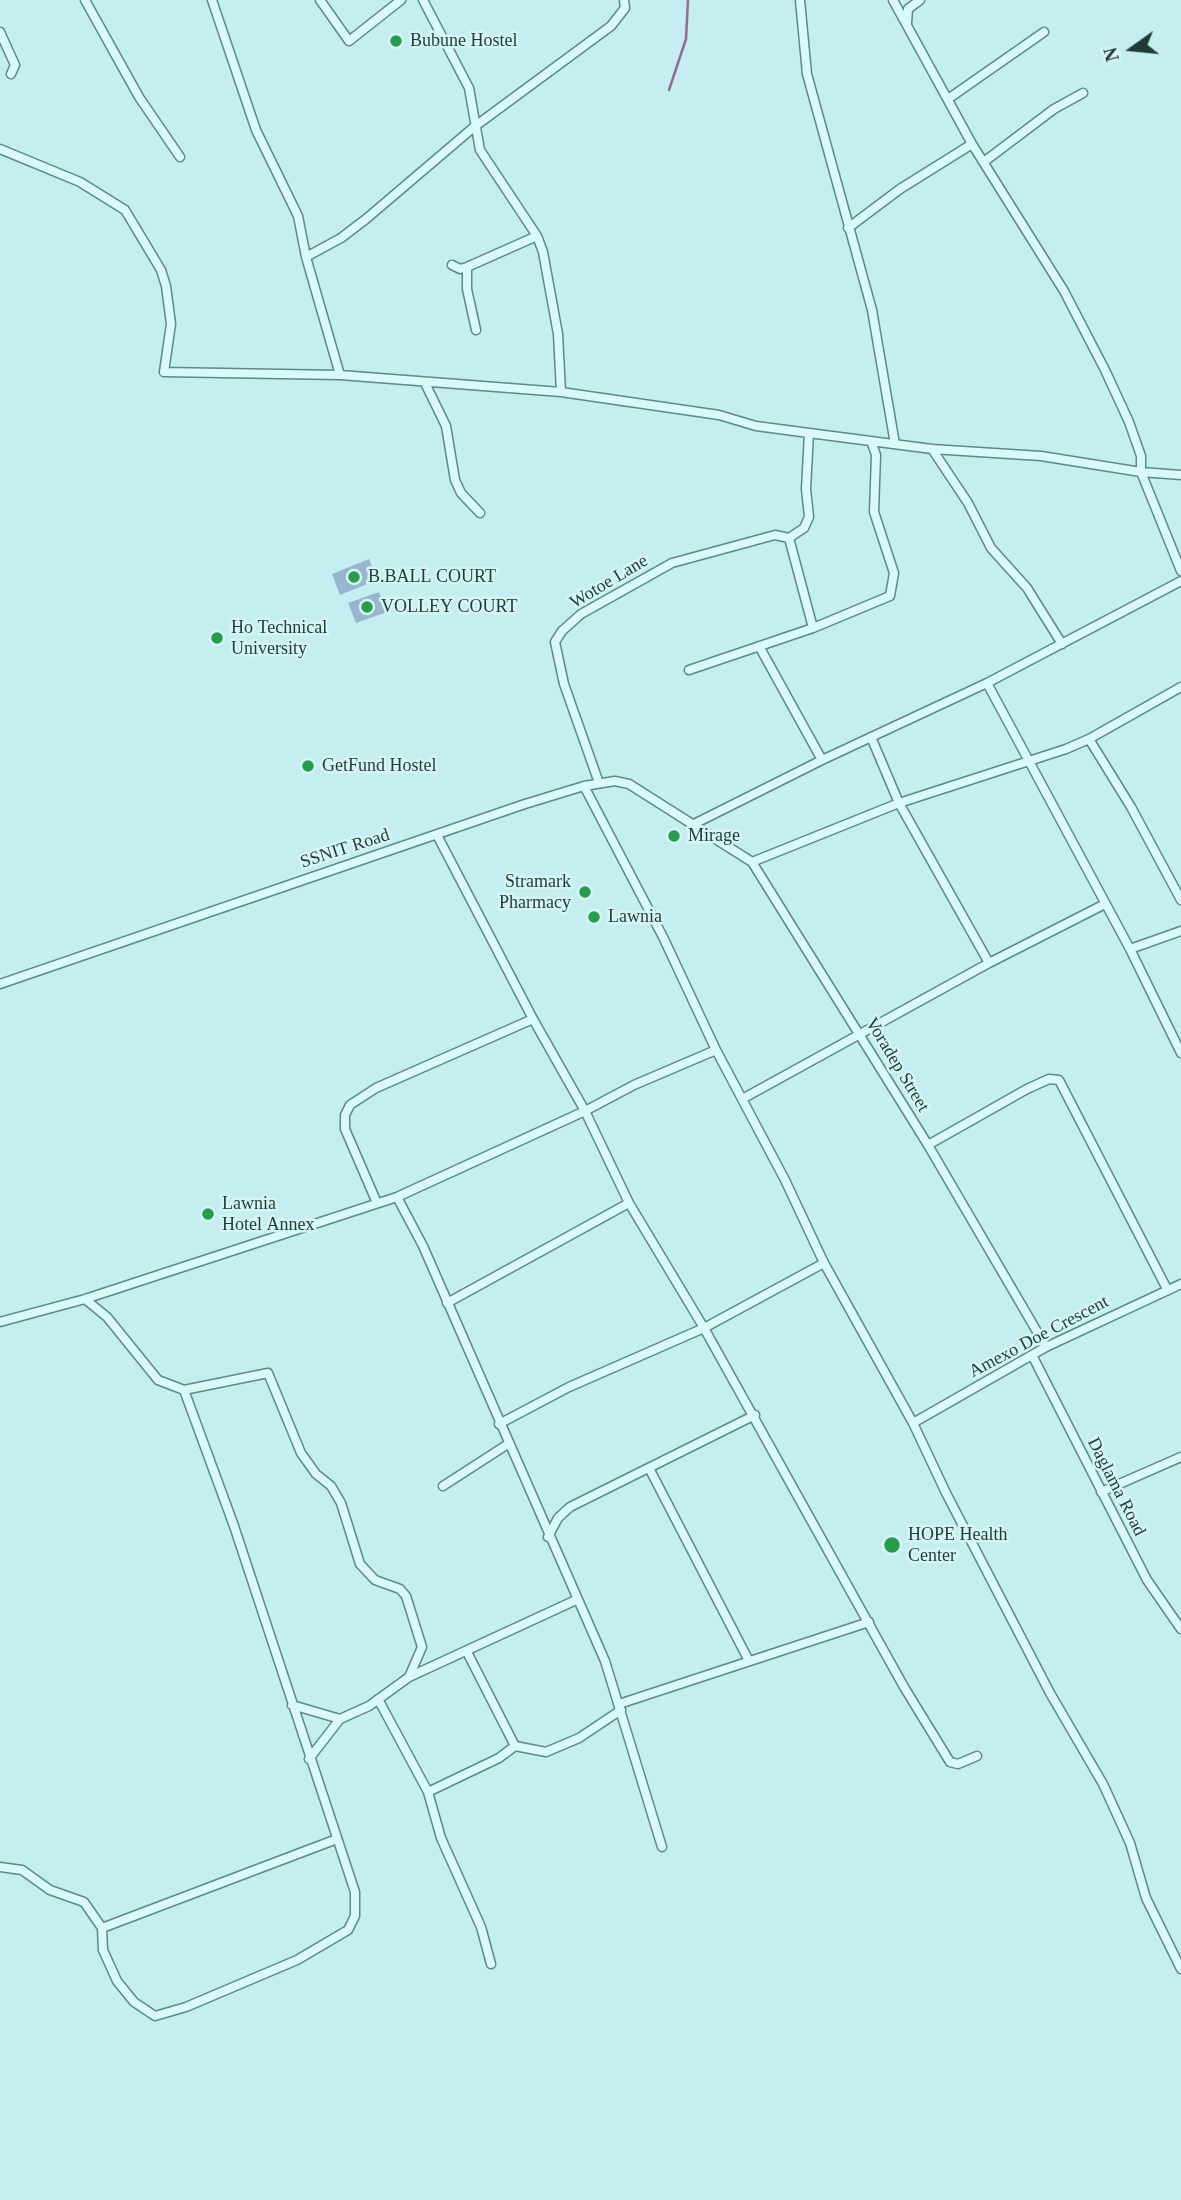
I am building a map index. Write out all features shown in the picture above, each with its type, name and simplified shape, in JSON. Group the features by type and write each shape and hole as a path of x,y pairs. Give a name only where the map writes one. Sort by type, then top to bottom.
{"street":[{"path":"85,0 139,97 180,157"},
{"path":"212,0 256,130 298,216 306,257 340,375"},
{"path":"320,0 349,41 401,0"},
{"path":"422,0 469,88 480,150 537,236 547,269 558,334 561,392"},
{"path":"306,257 341,238 474,127 611,26 625,8 624,0"},
{"path":"800,0 807,74 872,310 895,444"},
{"path":"893,0 972,144 1064,290 1105,370 1141,456 1141,472 1181,571"},
{"path":"906,23 908,9 920,0"},
{"path":"0,32 15,65 11,74"},
{"path":"948,99 1044,33"},
{"path":"985,161 1054,109 1083,93"},
{"path":"848,228 900,189 972,144"},
{"path":"0,149 80,182 125,210 161,270 166,286 172,324 164,372 340,375 561,392 719,415 756,426 932,449 1041,456 1141,472 1181,475"},
{"path":"452,265 460,269 467,267 537,236"},
{"path":"467,267 467,289 476,330"},
{"path":"425,383 446,426 455,480 461,493 480,513"},
{"path":"809,433 806,489 809,517 804,528 789,538 813,628"},
{"path":"689,670 813,628 890,596 894,584 891,562 874,512 876,455 871,441"},
{"path":"932,449 968,503 992,548 1027,588 1062,644"},
{"name":"Wotoe Lane","path":"599,783 564,684 555,642 562,631 581,614 672,563 775,535 789,538"},
{"path":"694,824 822,760 987,683 1181,581"},
{"path":"759,646 822,760"},
{"path":"987,683 1103,905 1130,950 1180,1050"},
{"path":"752,862 899,803 1029,763 1089,739 1181,687"},
{"path":"871,737 899,803 989,963"},
{"path":"1089,739 1131,807 1181,900"},
{"name":"SSNIT Road","path":"0,984 584,786 599,783 629,784 694,824"},
{"path":"584,786 663,937 716,1050 744,1098 824,1264 913,1423 946,1493 1045,1683 1102,1784 1130,1843 1146,1898 1181,1969"},
{"name":"Voradep Street","path":"694,824 752,862 928,1145 1046,1347"},
{"path":"437,835 533,1019 585,1111 629,1203 755,1415 950,1762 958,1764 978,1756"},
{"path":"744,1098 861,1036 989,963 1103,905"},
{"path":"1130,950 1181,932"},
{"path":"377,1203 345,1129 345,1115 350,1105 376,1088 533,1019"},
{"path":"0,1322 85,1299 397,1197 585,1111 634,1085 716,1050"},
{"path":"928,1145 1027,1088 1049,1079 1059,1080 1167,1289"},
{"path":"397,1197 447,1303 605,1661 662,1847"},
{"path":"447,1303 629,1203"},
{"path":"499,1424 569,1387 704,1328 824,1264"},
{"name":"Amexo Doe Crescent","path":"913,1423 1046,1347 1181,1284"},
{"path":"85,1299 107,1317 158,1380 184,1390 268,1373 301,1453 316,1474 331,1486 341,1503 360,1564 376,1580 400,1589 406,1596 422,1647 410,1677"},
{"name":"Daglama Road","path":"1032,1355 1147,1580 1181,1629"},
{"path":"0,1867 22,1870 50,1891 84,1902 102,1928 103,1950 117,1981 148,2014 163,2016 275,1971 348,1930 355,1916 355,1892 234,1526 184,1390"},
{"path":"548,1537 563,1512 755,1415"},
{"path":"443,1486 508,1444"},
{"path":"1101,1492 1181,1457"},
{"path":"649,1468 749,1661"},
{"path":"309,1759 340,1719 378,1699 410,1677 576,1600"},
{"path":"428,1792 499,1758 515,1746 546,1752 579,1738 620,1707 869,1622"},
{"path":"467,1652 515,1746"},
{"path":"378,1699 428,1792 441,1838 481,1927 491,1964"},
{"path":"292,1705 340,1719"},
{"path":"102,1928 337,1839"}],"shaded area":[{"name":"B.BALL COURT","path":"369,559 377,580 340,595 332,574"},
{"name":"VOLLEY COURT","path":"379,592 387,612 356,623 348,603"}],"waterway":[{"path":"669,90 686,39 688,0"}],"place":[{"name":"Bubune Hostel","path":"396,41"},
{"name":"B.BALL COURT","path":"354,577"},
{"name":"VOLLEY COURT","path":"367,607"},
{"name":"Ho Technical University","path":"217,638"},
{"name":"GetFund Hostel","path":"308,766"},
{"name":"Mirage","path":"674,836"},
{"name":"Stramark Pharmacy","path":"585,892"},
{"name":"Lawnia","path":"594,917"},
{"name":"Lawnia Hotel Annex","path":"208,1214"},
{"name":"HOPE Health Center","path":"892,1545"}]}
